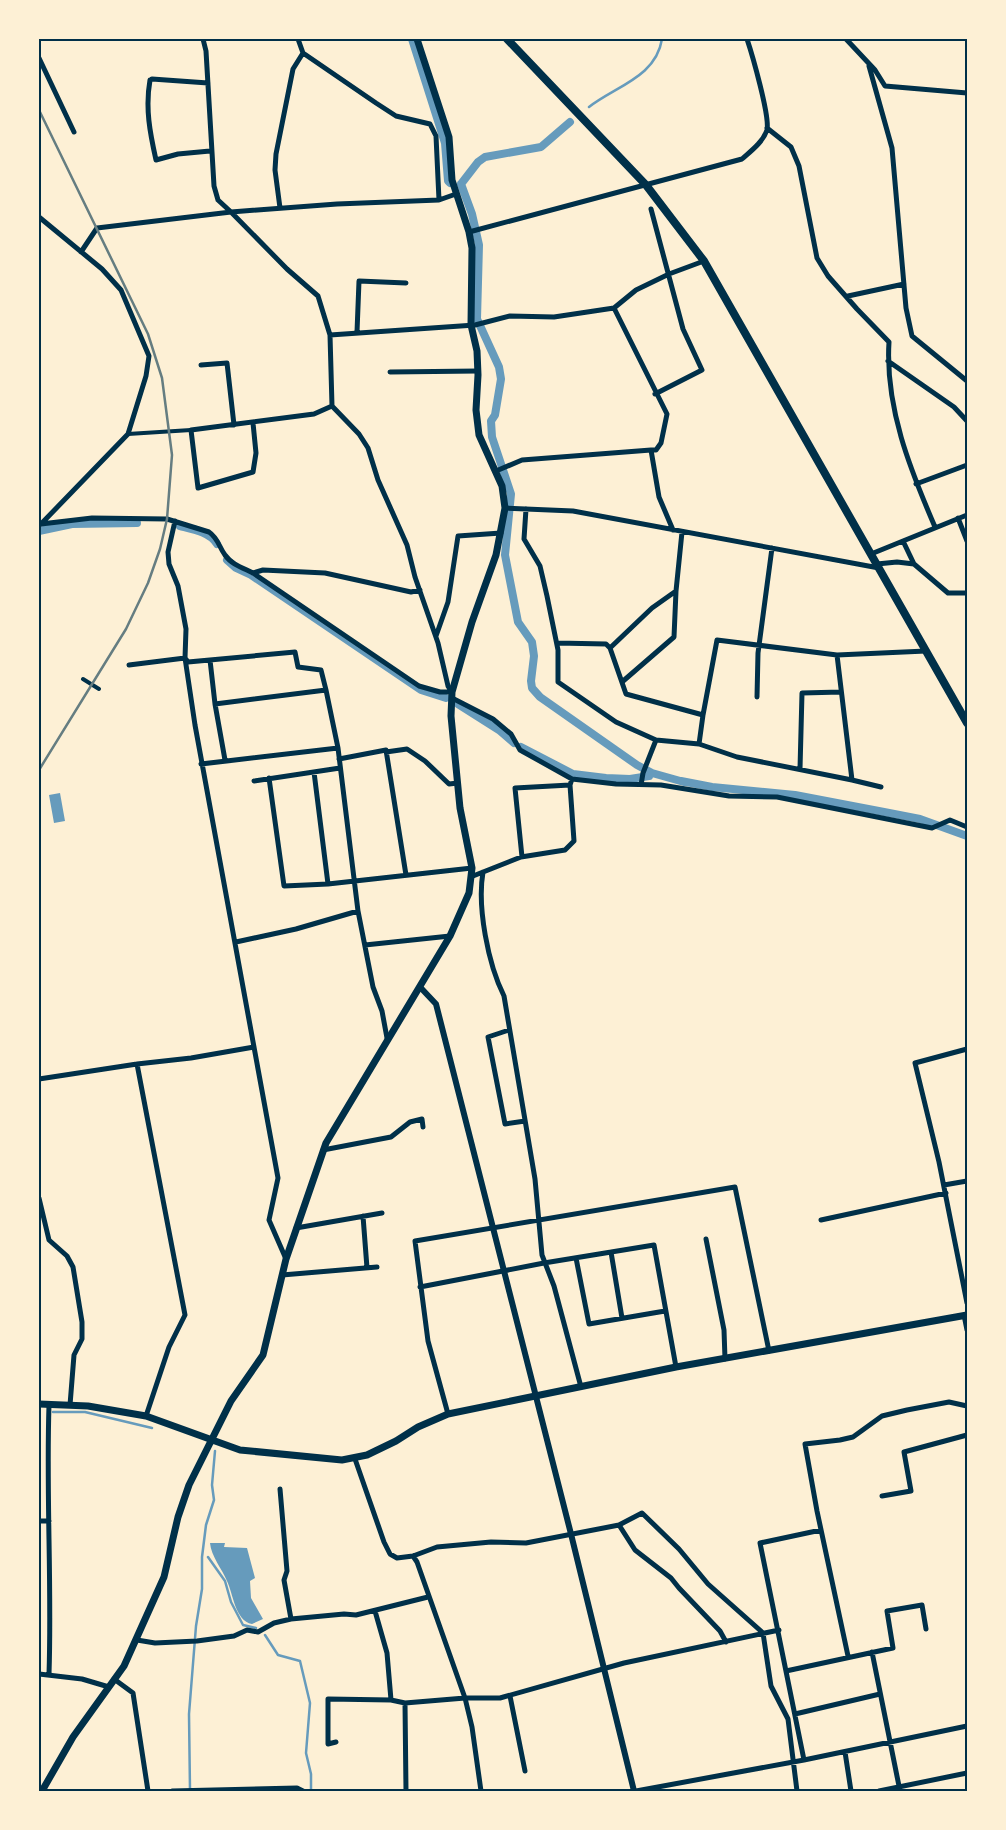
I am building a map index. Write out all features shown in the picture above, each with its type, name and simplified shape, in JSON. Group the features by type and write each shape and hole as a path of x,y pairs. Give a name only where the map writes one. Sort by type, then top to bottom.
{"highway":[{"path":"507,39 646,185 704,262 967,722"}],"main road":[{"path":"42,1791 73,1736 109,1687 137,1640 164,1577 178,1517 189,1485 231,1401 263,1355 286,1259 323,1150 450,936 469,893 473,876 460,808 451,716 452,695 472,622 496,555 506,508 498,470 479,434 476,410 478,371 473,325 471,231 452,180 449,137 417,39"},
{"path":"39,1404 88,1406 146,1416 212,1438 240,1450 319,1459 355,1459 448,1414 676,1367 769,1352 966,1315"}],"street":[{"path":"203,39 206,51 208,83 210,152 214,186 218,200 287,269 318,296 330,335 332,406 359,434 368,448 378,480 407,545 452,695"},
{"path":"298,39 303,54 396,116 430,124 436,136 439,200"},
{"path":"471,231 742,159 761,142 767,128 760,87 747,39"},
{"path":"846,39 885,86 967,93"},
{"path":"280,208 275,170 276,154 293,69 303,54"},
{"path":"39,58 74,132"},
{"path":"869,66 892,148 906,308 912,336 967,381"},
{"path":"208,83 151,80 146,98 156,160 178,154 210,152"},
{"path":"767,128 792,147 799,166 816,258 828,276 848,296 857,310 889,342 888,361 897,423 916,484 935,528"},
{"path":"82,252 97,228 280,208 439,200 456,194"},
{"path":"651,209 683,329 702,370 655,394"},
{"path":"39,217 102,269 121,290 149,356 146,376 128,434 40,524"},
{"path":"330,335 473,325 510,316 554,317 614,308 636,290 669,274 704,262"},
{"path":"357,332 359,281 406,283"},
{"path":"848,296 904,284"},
{"path":"498,470 522,460 656,450 661,443 667,414 655,394 614,308"},
{"path":"888,361 954,407 967,421"},
{"path":"201,365 227,363 234,425"},
{"path":"390,372 478,371"},
{"path":"128,434 191,430 253,423 314,414 332,406"},
{"path":"191,430 198,488 253,472 256,453 253,423"},
{"path":"651,450 659,498 673,530"},
{"path":"916,484 967,464"},
{"path":"506,508 573,511 878,566 897,562 914,564"},
{"path":"526,509 524,539 540,566 556,643 558,682 560,685 616,722 656,740 699,744 737,757 881,787"},
{"path":"871,554 967,514"},
{"path":"40,524 92,518 167,519 209,532 215,536 226,556 234,564 252,573 419,686 452,695 492,719 515,738 520,750 571,782"},
{"path":"958,518 967,542"},
{"path":"175,521 168,552 169,564 178,586 186,629 184,658 201,764 236,942 278,1178 269,1220 286,1259"},
{"path":"622,682 674,637 682,532"},
{"path":"436,637 448,602 458,536 501,533"},
{"path":"904,541 914,564 948,593 967,593"},
{"path":"757,697 759,647 772,548"},
{"path":"252,573 263,570 325,573 411,592 420,590"},
{"path":"610,648 652,608 676,592"},
{"path":"699,744 702,715 717,640 759,647 838,655 926,651"},
{"path":"556,643 606,644 610,648 626,694 702,715"},
{"path":"184,658 188,662 295,652 298,667 321,670 338,748 358,911 373,987 382,1011 388,1038"},
{"path":"838,655 852,780"},
{"path":"128,666 184,658"},
{"path":"210,660 224,760"},
{"path":"84,679 99,689"},
{"path":"215,704 326,690"},
{"path":"800,769 802,693 841,692"},
{"path":"643,776 656,740"},
{"path":"201,764 338,748"},
{"path":"339,759 386,750 386,752 407,749 425,761 449,784 458,783"},
{"path":"386,752 406,875"},
{"path":"254,781 340,768"},
{"path":"314,772 328,884"},
{"path":"522,857 515,788 643,776 661,785 729,796 777,797 932,828 950,820 967,827"},
{"path":"269,778 284,886 328,884 472,868"},
{"path":"473,876 522,857 565,850 574,841 571,782"},
{"path":"483,872 480,888 488,943 494,976 504,996 510,1030 525,1121 544,1263 554,1286 581,1387"},
{"path":"236,942 296,929 358,911"},
{"path":"365,945 450,936"},
{"path":"420,988 436,1004 537,1397 635,1791 845,1752 967,1726"},
{"path":"510,1030 488,1037 505,1124 525,1121"},
{"path":"39,1079 191,1058 254,1047"},
{"path":"967,1049 915,1063 946,1193 967,1303"},
{"path":"137,1064 185,1315 169,1347 146,1416"},
{"path":"323,1150 391,1137 410,1122 422,1119 423,1126"},
{"path":"944,1185 967,1181"},
{"path":"448,1414 428,1341 415,1241 494,1228 539,1218 734,1187 769,1352"},
{"path":"821,1220 946,1193"},
{"path":"39,1198 49,1240 67,1256 73,1267 82,1322 82,1339 74,1355 70,1406"},
{"path":"296,1228 382,1213"},
{"path":"363,1216 366,1268"},
{"path":"706,1240 724,1330 725,1359"},
{"path":"420,1287 544,1263 654,1245 676,1367"},
{"path":"611,1252 622,1318"},
{"path":"576,1258 589,1324 665,1311"},
{"path":"282,1275 377,1267"},
{"path":"966,1315 967,1330"},
{"path":"848,1656 805,1444 853,1437 878,1418 899,1412 948,1402 967,1406"},
{"path":"49,1405 49,1674"},
{"path":"882,1496 911,1490 904,1452 967,1435"},
{"path":"355,1459 390,1554 397,1558 413,1556 437,1547 491,1542 526,1543 619,1525 642,1514 679,1549 708,1584 763,1633 771,1686 788,1719 797,1791"},
{"path":"280,1488 287,1571 284,1580 291,1619"},
{"path":"39,1521 49,1520"},
{"path":"619,1525 635,1550 672,1578 679,1588 720,1631 726,1642"},
{"path":"804,1760 760,1543 821,1530"},
{"path":"413,1556 465,1698 472,1727 481,1791"},
{"path":"137,1640 154,1643 195,1641 234,1636 247,1630 258,1632 274,1623 291,1619 356,1615 428,1598"},
{"path":"786,1671 848,1656 894,1648 887,1611 922,1605 926,1629"},
{"path":"375,1611 387,1653 391,1700"},
{"path":"336,1742 328,1744 328,1699 391,1700 405,1703 465,1698 500,1698 642,1658 779,1630"},
{"path":"872,1652 900,1789"},
{"path":"39,1674 99,1683 109,1687"},
{"path":"114,1679 133,1693 148,1791"},
{"path":"795,1714 880,1694"},
{"path":"510,1696 525,1771"},
{"path":"405,1703 406,1791"},
{"path":"845,1752 851,1791"},
{"path":"879,1791 900,1789 967,1773"},
{"path":"172,1791 297,1788 303,1791"}],"water":[{"path":"60,793 65,821 54,823 49,795"},
{"path":"210,1543 225,1543 224,1547 247,1548 255,1578 250,1581 251,1598 263,1619 252,1624 242,1618 235,1606 227,1581 212,1553"}],"waterway":[{"path":"412,39 445,143 448,181 450,183"},
{"path":"589,107 643,72 652,63 662,39"},
{"path":"461,184 478,162 485,157 541,147 570,122"},
{"path":"461,184 472,214 479,245 477,319 499,367 501,379 495,415 491,421 492,437 511,494 505,555 518,622 532,642 534,656 532,688 540,697 637,765 652,773 684,782"},
{"path":"39,531 72,524 137,523"},
{"path":"180,526 205,534 217,544"},
{"path":"227,560 236,568 251,575 421,690 446,698"},
{"path":"458,704 499,730 514,743"},
{"path":"521,747 573,774 630,779 649,776"},
{"path":"681,781 712,787 795,795 884,812 920,819 967,836"},
{"path":"53,1412 85,1412 152,1428"},
{"path":"190,1790 189,1714 196,1626 202,1589 202,1557 206,1525 214,1500 212,1485 215,1451"},
{"path":"208,1557 225,1581 231,1602 243,1625 256,1628"},
{"path":"265,1635 278,1655 300,1661 310,1703 306,1753 311,1774 311,1791"}],"railway":[{"path":"39,110 148,334 162,378 172,455 167,519 160,549 148,583 126,629 39,770"}]}
